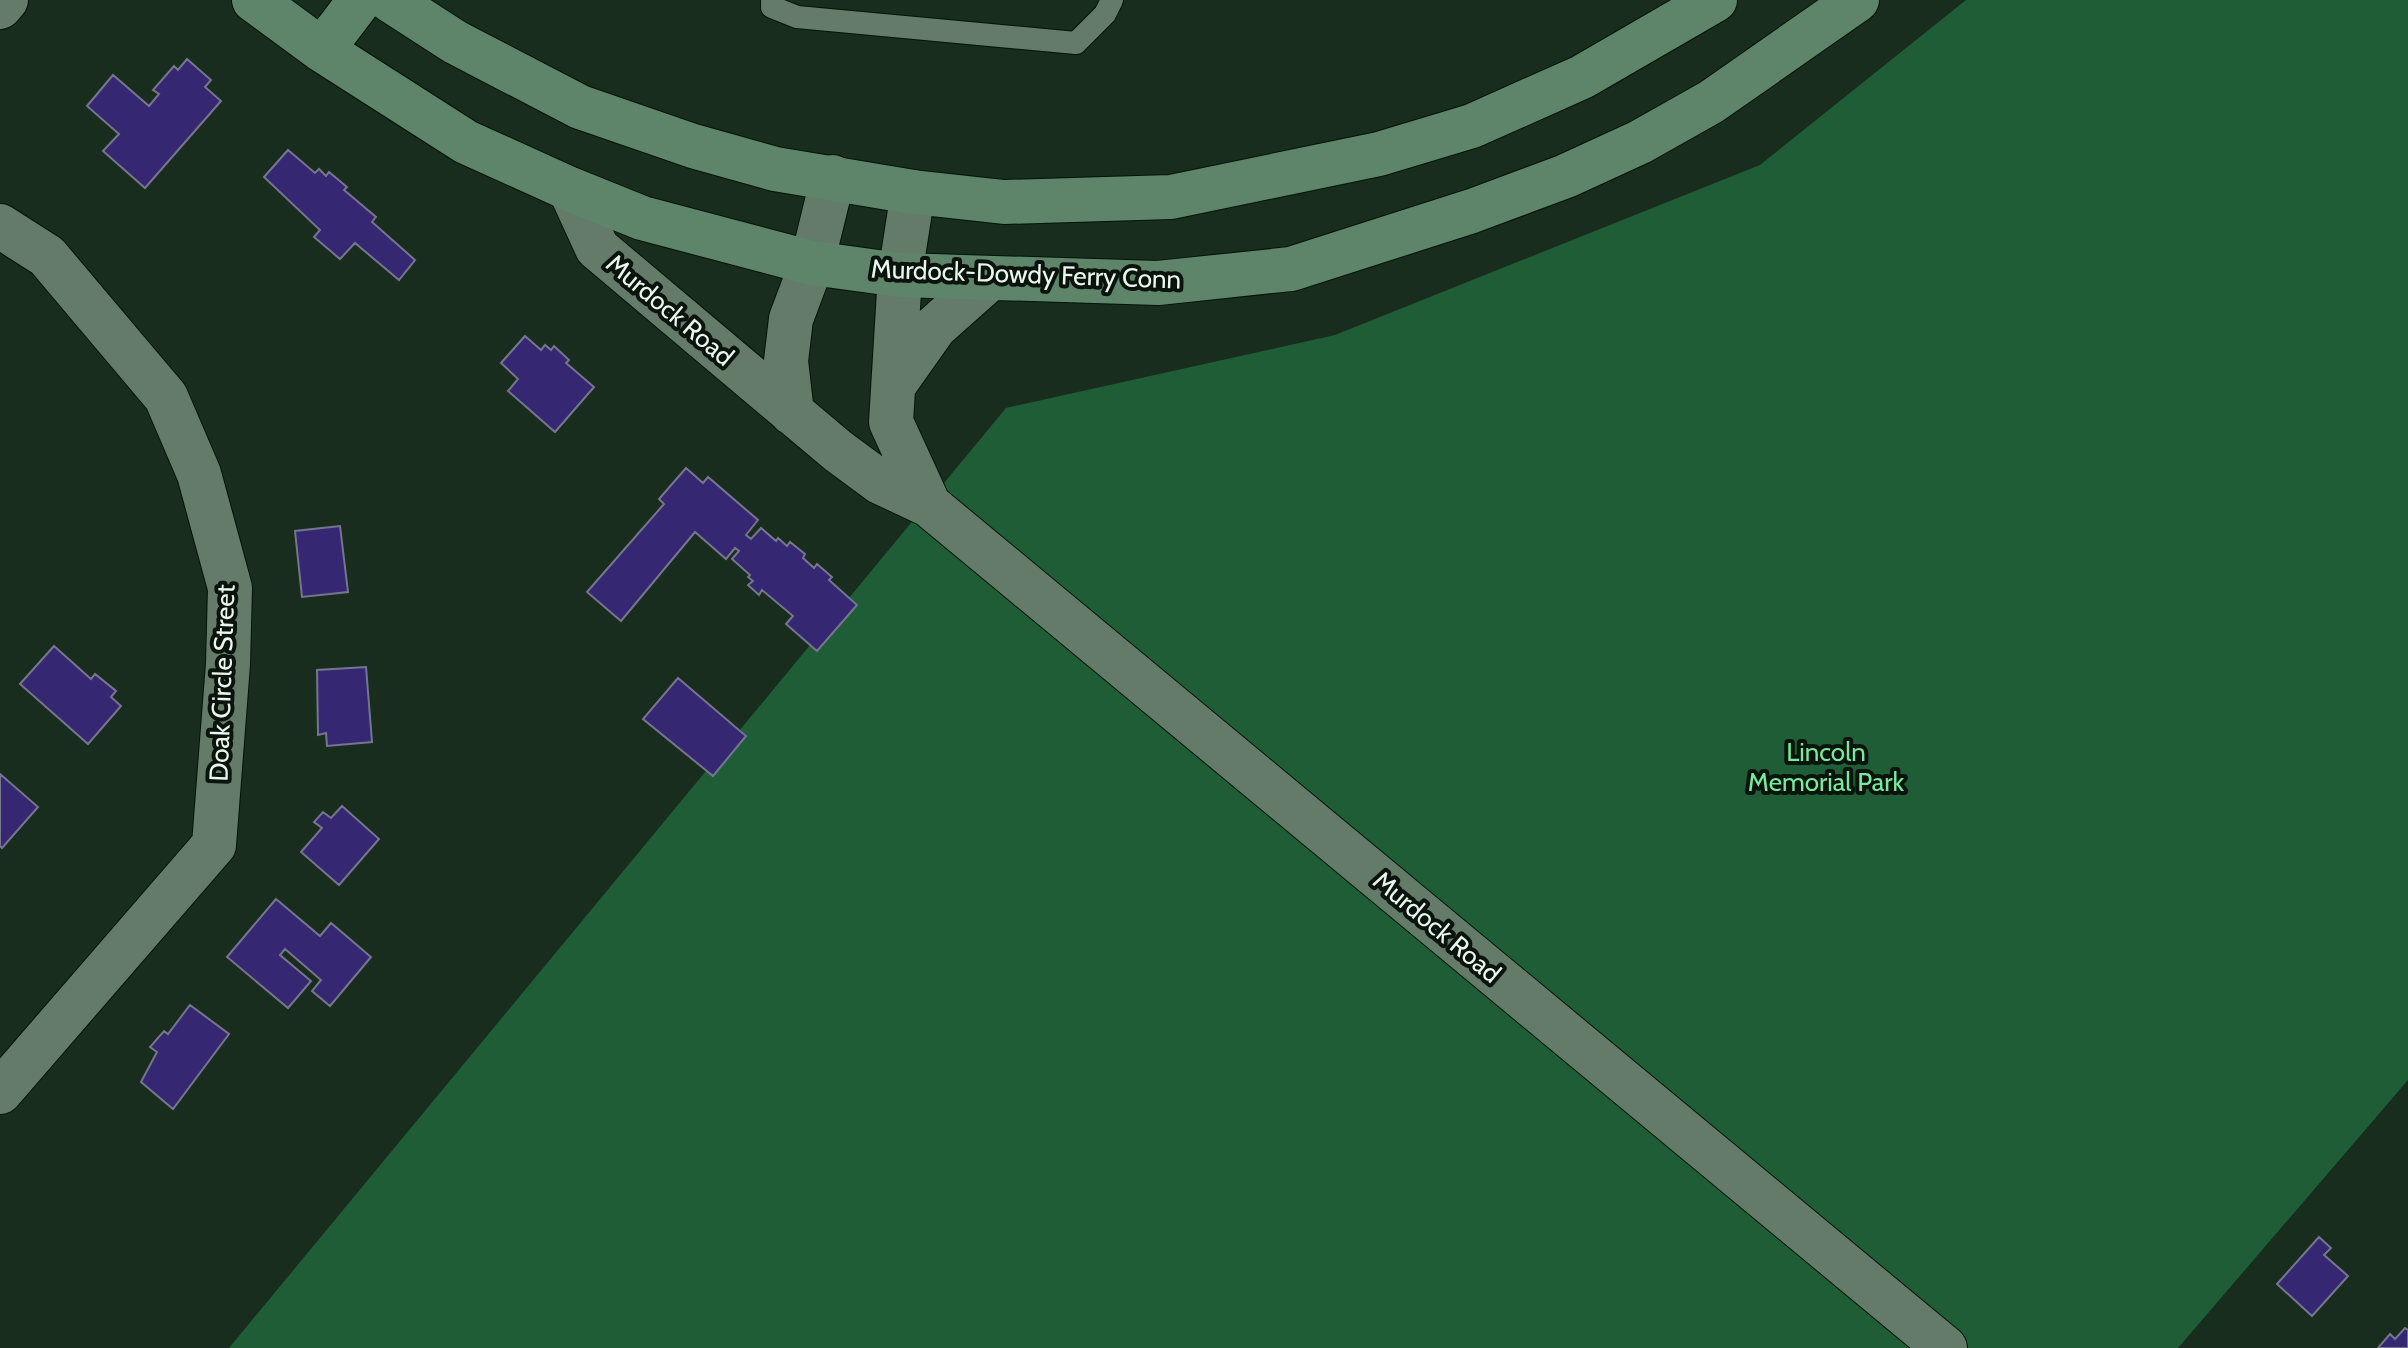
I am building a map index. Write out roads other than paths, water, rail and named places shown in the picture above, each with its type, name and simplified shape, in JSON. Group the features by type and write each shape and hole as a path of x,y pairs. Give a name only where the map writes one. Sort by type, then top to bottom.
{"main road":[{"path":"254,0 322,50 360,0"},
{"path":"390,0 455,42 580,107 693,146 775,169 913,192 1004,202 1171,197 1379,154 1472,126 1582,77 1715,0"},
{"name":"Murdock-Dowdy Ferry Conn","path":"322,50 466,142 642,218 812,263 900,275 1158,283 1291,269 1472,211 1566,176 1640,142 1711,102 1857,0"}],"street":[{"path":"0,7 6,0"},
{"path":"792,413 786,361 791,319 812,263 833,177"},
{"name":"Murdock Road","path":"570,189 597,248 792,413 880,482 929,505 1945,1348"},
{"name":"Murdock Road","path":"913,192 900,275 893,403 929,505"},
{"name":"Doak Circle Street","path":"0,226 47,256 166,397 199,474 230,588 228,664 214,845 0,1092"},
{"path":"838,451 893,403 935,327 989,279"}],"lane":[{"path":"772,0 772,7 797,17 1076,43 1105,14 1112,0"}],"park label":[{"name":"Lincoln Memorial Park","path":"1826,767"}]}
